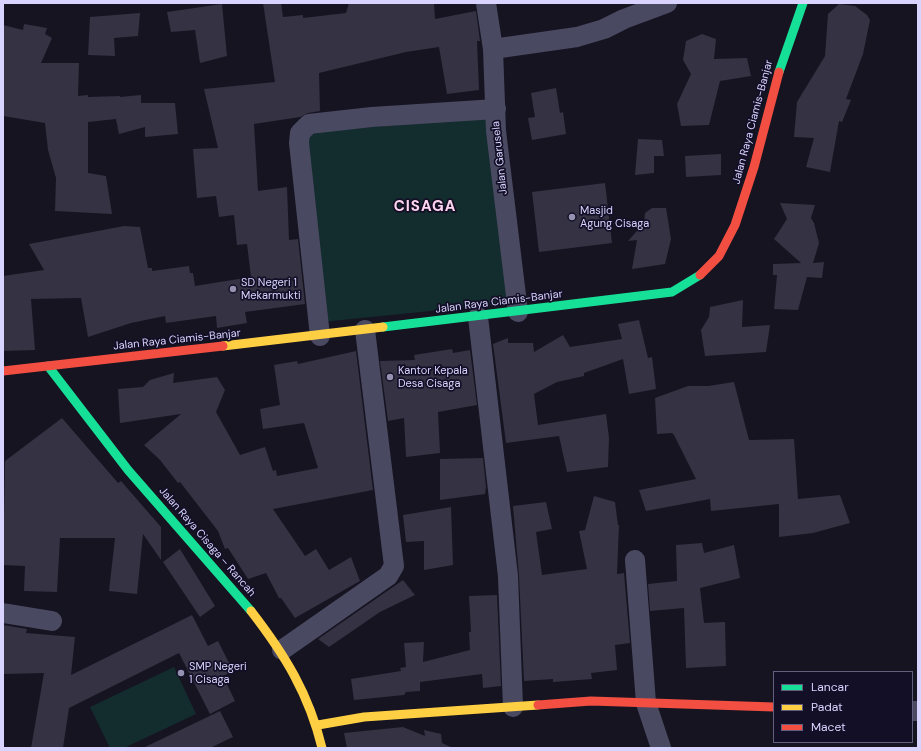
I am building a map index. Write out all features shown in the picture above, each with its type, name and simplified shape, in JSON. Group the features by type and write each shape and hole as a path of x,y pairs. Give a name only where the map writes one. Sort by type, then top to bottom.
{"main road":[{"name":"Jalan Raya Ciamis-Banjar","path":"3,370 320,336 672,292 700,274 719,256 738,218 754,167 783,56 803,3"},
{"name":"Jalan Raya Cisaga – Rancah","path":"48,366 127,468 235,592 282,650 298,680 318,725 322,748"},
{"path":"318,725 364,717 591,701 773,707"}],"street":[{"name":"Jalan Garusela","path":"486,3 493,49 496,131 518,312"},
{"path":"493,49 577,37 604,29 624,19 667,3"},
{"path":"320,336 299,143 300,132 309,124 372,117 496,109"},
{"path":"478,317 508,576 513,707"},
{"path":"282,650 388,576 394,566 365,330"},
{"path":"635,560 646,703 661,748"},
{"path":"3,613 52,621"}],"green space":[{"path":"487,117 510,303 322,322 306,133"},
{"path":"174,667 196,714 124,748 110,748 90,707"}],"building":[{"path":"263,3 281,3 283,17 303,15 303,18 346,13 349,3 434,3 435,19 476,11 480,41 477,41 479,90 447,94 439,47 406,52 319,73 320,111 308,113 300,117 254,124 258,191 287,187 289,240 298,239 305,304 245,312 247,323 217,328 216,316 166,323 165,316 131,323 88,337 81,298 31,299 35,350 3,351 3,276 44,270 29,244 124,226 140,227 148,268 152,268 152,271 189,266 190,273 193,273 195,286 251,277 247,244 237,245 234,215 219,217 216,196 197,198 193,149 218,148 204,89 275,82"},
{"path":"222,4 227,56 200,63 195,30 171,32 167,12"},
{"path":"839,4 855,6 867,15 870,20 863,54 846,99 851,100 842,122 839,121 830,172 806,167 814,138 794,137 797,102 825,56 828,14"},
{"path":"140,13 138,36 114,38 115,56 88,55 90,17"},
{"path":"24,24 47,28 45,34 52,38 41,63 79,63 78,96 88,95 88,97 120,97 141,95 141,103 175,103 178,134 145,137 145,127 119,134 116,119 88,122 88,173 106,176 112,214 55,211 56,178 48,150 45,123 3,116 3,25 23,30"},
{"path":"702,34 716,39 714,59 747,58 751,76 720,81 709,125 681,126 677,104 691,74 683,60 686,41"},
{"path":"556,88 560,113 563,112 566,134 532,140 528,118 535,117 531,93"},
{"path":"638,139 662,140 664,156 654,156 654,173 635,175"},
{"path":"721,154 721,175 686,177 685,156"},
{"name":"Masjid Agung Cisaga","path":"605,183 612,243 539,252 532,192"},
{"path":"780,203 815,205 811,218 814,223 819,243 813,263 824,262 822,278 807,277 798,310 774,309 777,275 773,275 773,264 801,263 774,239 787,219"},
{"path":"652,208 666,208 671,239 665,264 632,269 637,240 628,241 644,223 645,213"},
{"path":"743,300 742,327 770,325 766,352 705,356 701,330 709,317 710,307"},
{"path":"639,320 648,358 652,357 656,389 629,394 623,359 584,373 584,376 557,382 534,394 538,425 606,414 609,438 608,467 567,472 559,436 506,443 493,344 508,338 508,343 533,343 534,352 563,335 570,347 622,339 618,324"},
{"path":"452,349 453,353 470,350 477,405 438,412 440,453 406,457 404,418 388,421 380,361 415,360 414,355"},
{"path":"356,351 373,490 273,509 305,556 316,549 329,570 351,557 360,581 295,618 281,598 279,598 266,573 248,579 228,548 225,549 218,531 180,482 178,483 160,460 144,445 181,414 120,423 118,389 143,387 150,380 174,373 173,383 217,377 225,390 216,412 240,455 265,447 273,471 276,470 277,476 318,468 304,423 263,429 260,409 280,405 274,365 297,361 298,364"},
{"path":"734,382 749,440 794,439 798,499 840,495 850,523 813,533 779,537 779,504 711,511 710,499 646,511 639,490 696,479 674,435 672,433 657,434 655,398 688,386 708,386"},
{"path":"62,418 118,483 121,481 161,527 161,560 143,534 137,594 109,591 115,538 60,538 57,592 24,591 25,566 3,565 5,461"},
{"path":"483,458 486,487 485,494 440,500 440,459"},
{"path":"594,496 615,502 619,525 617,574 624,573 630,643 615,645 617,670 591,673 592,679 553,682 553,679 524,681 519,576 513,506 546,502 552,529 536,532 542,575 587,569 579,531 585,530"},
{"path":"451,507 453,565 424,570 424,541 406,542 403,515"},
{"path":"702,543 704,553 734,545 740,578 700,588 704,623 725,622 726,666 686,668 684,608 650,611 648,584 677,581 676,545"},
{"path":"180,549 215,606 200,617 163,562"},
{"path":"403,580 415,595 380,612 329,647 318,639"},
{"path":"497,595 501,686 483,688 482,674 420,682 420,691 406,692 404,695 354,700 351,679 401,671 400,668 406,667 404,643 424,642 423,662 470,650 469,632 471,632 469,596"},
{"path":"192,615 208,646 218,641 233,671 223,676 235,701 210,714 179,653 69,708 63,748 31,748 44,673 3,674 3,625 27,629 26,633 75,637 71,675"},
{"path":"220,711 233,737 210,748 143,748"},
{"path":"403,727 425,736 424,730 441,734 442,743 453,748 347,748 344,733"}],"traffic: fast":[{"path":"779,72 803,3"},
{"path":"383,327 672,292 700,275"},
{"path":"48,366 128,470 251,611"}],"traffic: slow":[{"path":"223,346 383,327"},
{"path":"251,611 275,643 303,693 317,728 322,748"},
{"path":"318,725 364,717 538,705"}],"traffic: jam":[{"path":"700,275 719,256 735,225 754,167 779,72"},
{"path":"3,371 223,346"},
{"path":"538,705 591,701 773,707"}],"place":[{"name":"Masjid Agung Cisaga","path":"572,217"},
{"name":"SD Negeri 1 Mekarmukti","path":"233,289"},
{"name":"Kantor Kepala Desa Cisaga","path":"390,377"},
{"name":"SMP Negeri 1 Cisaga","path":"181,673"}],"district":[{"name":"CISAGA","path":"425,207"}]}
